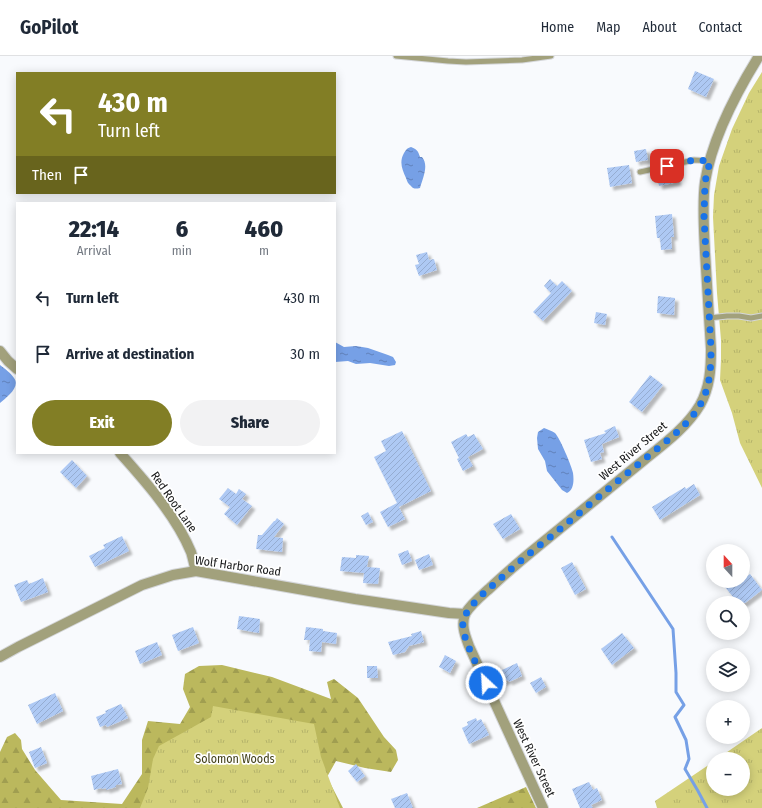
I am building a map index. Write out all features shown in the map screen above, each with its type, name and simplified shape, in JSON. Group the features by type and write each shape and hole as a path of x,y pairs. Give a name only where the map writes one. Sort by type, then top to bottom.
{"street":[{"name":"West River Street","path":"543,808 469,646 463,630 465,614 479,598 509,570 684,426 694,415 704,397 710,376 711,349 704,217 705,182 716,142 730,109 759,56"},
{"path":"0,351 16,368"},
{"name":"Red Root Lane","path":"121,454 149,486 164,507 185,540 196,570"},
{"name":"Wolf Harbor Road","path":"0,657 142,585 158,579 196,570 355,598 449,613 465,614"}],"lane":[{"path":"396,56 466,62 522,60 551,56"},
{"path":"640,172 694,160 710,161"},
{"path":"710,318 727,316 751,318 762,316"}],"green space":[{"path":"762,72 762,488 740,443 732,413 720,380 721,340 713,217 714,195 719,166 732,129 749,93"},
{"path":"222,665 272,677 331,699 327,682 334,679 358,698 384,737 396,750 398,760 391,772 336,761 327,777 343,808 0,808 0,752 7,737 15,733 21,740 22,749 35,770 61,800 122,804 142,774 142,740 148,721 180,724 190,707 183,689 185,674 199,666"},
{"name":"Solomon Woods","path":"213,706 314,724 321,757 340,808 140,808 148,788 153,759 159,746 211,717"},
{"path":"762,728 762,808 657,808 655,801 706,767 706,796 750,796 750,752 727,752 739,744 750,744 750,736"},
{"path":"526,787 536,808 477,808"}],"water":[{"path":"411,147 417,150 425,164 424,176 420,188 416,189 408,183 402,166 404,153"},
{"path":"336,343 344,347 356,346 368,348 393,357 396,362 395,365 389,366 370,363 356,364 348,361 336,362"},
{"path":"0,365 11,374 16,381 16,385 12,392 0,403"},
{"path":"544,428 554,432 557,436 563,446 573,473 572,487 567,493 562,490 547,471 545,461 538,449 538,432"}],"building":[{"path":"695,71 714,79 706,97 688,89"},
{"path":"646,149 648,160 636,162 634,151"},
{"path":"629,165 632,183 610,187 607,168"},
{"path":"675,170 678,182 659,186 657,174"},
{"path":"672,214 674,237 671,237 672,249 661,250 660,238 657,238 655,216"},
{"path":"427,252 429,260 434,259 437,270 419,276 415,265 419,264 416,255"},
{"path":"550,279 557,286 562,281 572,291 543,321 533,312 551,293 544,286"},
{"path":"658,296 675,298 674,315 657,313"},
{"path":"596,312 607,314 605,325 594,323"},
{"path":"650,375 663,385 642,412 629,402"},
{"path":"615,426 619,437 602,444 604,452 600,453 602,459 591,462 584,440 606,433 604,431"},
{"path":"402,431 431,491 399,507 374,457 386,451 381,441"},
{"path":"466,434 468,437 474,434 483,449 468,457 473,466 463,471 457,459 459,458 451,442"},
{"path":"72,460 87,476 76,488 60,472"},
{"path":"694,484 700,495 660,520 652,507 685,487 686,489"},
{"path":"228,488 236,494 239,489 246,494 242,499 252,506 237,525 224,514 230,507 219,499"},
{"path":"397,503 405,519 388,527 380,512"},
{"path":"368,512 373,522 366,525 361,516"},
{"path":"511,514 520,529 503,539 493,524"},
{"path":"277,518 284,524 274,537 283,538 282,552 256,549 258,535 262,535"},
{"path":"122,536 129,551 95,567 89,556 105,548 103,545"},
{"path":"408,550 412,561 402,565 398,554"},
{"path":"429,554 433,565 419,570 415,560"},
{"path":"356,555 369,556 367,567 380,568 378,584 363,583 364,573 340,571 342,557 356,558"},
{"path":"572,562 586,589 575,595 561,568"},
{"path":"750,574 762,590 750,599 750,596 732,596 726,588 750,588"},
{"path":"43,578 48,592 21,602 14,585 27,580 29,584"},
{"path":"239,616 260,619 259,633 237,629"},
{"path":"193,627 199,643 178,651 172,635"},
{"path":"306,627 323,629 323,631 337,633 336,644 322,642 321,652 309,651 310,640 304,640"},
{"path":"421,631 424,642 409,646 405,652 393,655 388,642 412,636 411,634"},
{"path":"622,633 634,648 612,665 601,649"},
{"path":"157,642 162,655 140,664 135,651"},
{"path":"445,655 456,661 450,673 439,667"},
{"path":"517,663 522,676 509,682 508,680 501,683 498,674 501,673 500,671"},
{"path":"367,666 377,666 378,678 367,678"},
{"path":"541,677 546,687 536,693 530,683"},
{"path":"55,693 63,711 37,724 28,705"},
{"path":"121,704 128,718 107,727 106,725 100,727 96,717"},
{"path":"476,718 477,721 481,719 489,735 469,744 462,728 468,725 467,722"},
{"path":"41,747 47,763 35,768 29,752"},
{"path":"356,764 365,776 357,782 348,771"},
{"path":"118,769 122,784 106,790 106,788 101,788 94,790 91,776"},
{"path":"589,782 593,790 597,788 602,800 591,805 593,808 580,808 572,789"},
{"path":"407,793 413,808 395,808 391,799"}],"waterway":[{"path":"612,537 673,629 676,692 684,705 675,717 686,740 689,759 685,769 707,808"}],"route":[{"path":"486,683 463,630 463,622 467,611 486,591 518,563 684,426 694,415 708,386 711,366 711,349 706,274 704,204 705,182 710,161 694,160 667,166"}]}
